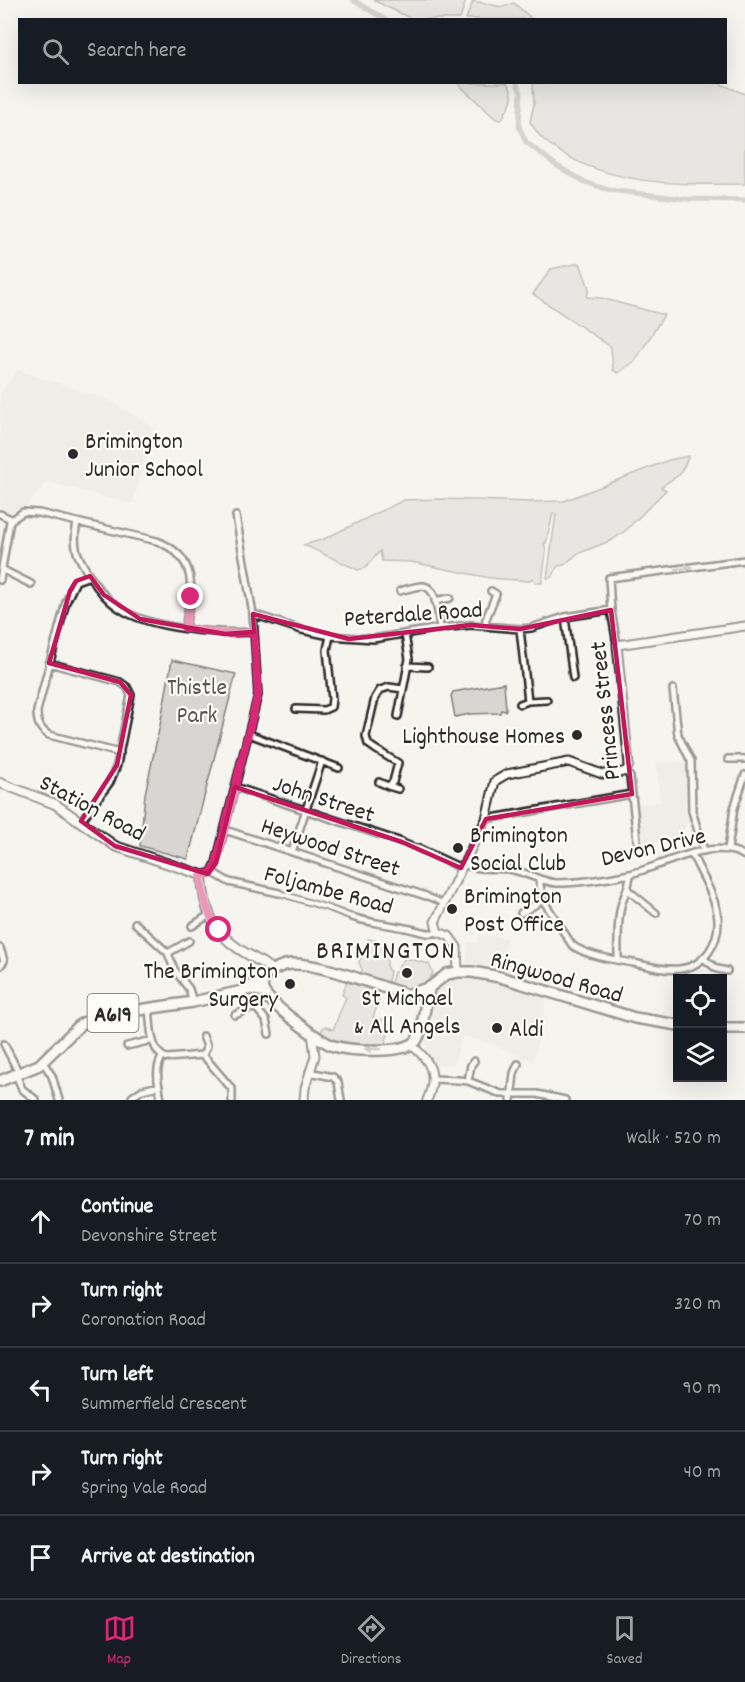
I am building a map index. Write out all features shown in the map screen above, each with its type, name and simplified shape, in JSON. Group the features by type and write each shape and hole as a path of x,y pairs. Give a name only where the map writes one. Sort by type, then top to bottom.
{"highway":[{"name":"A619","path":"246,990 269,972 288,964 303,964 425,1000"},
{"path":"269,972 263,986 265,993 312,1033 335,1046 372,1050 403,1048 411,1045 419,1034 425,1000 430,987"},
{"name":"Ringwood Road","path":"407,995 430,987 443,976 458,972 500,977 635,1018 673,1024"},
{"name":"A619","path":"0,1081 43,1062 81,1024 98,1016 193,1002 235,994 251,988 265,993"},
{"path":"727,1028 745,1028"}],"main road":[{"name":"Station Road","path":"0,783 55,804 115,846 201,876"},
{"path":"201,876 204,902 209,915 226,939 269,972"}],"street":[{"path":"0,580 8,527 14,517 22,512 157,541 169,545 185,562 191,584 185,628"},
{"path":"0,514 14,517"},
{"path":"201,876 212,872 225,830 258,694 253,614 236,516"},
{"path":"77,522 75,534 77,554 104,595 120,609 140,619 185,628 225,634 254,632"},
{"name":"Princess Street","path":"637,840 630,777 626,771 629,765 609,578 745,560"},
{"path":"3,570 31,584"},
{"path":"90,576 76,582 70,591 49,663 37,718 42,731 49,735 120,753"},
{"path":"400,591 423,586 429,588 433,593 440,628"},
{"path":"485,626 496,594 491,591"},
{"path":"435,601 450,598"},
{"name":"Peterdale Road","path":"253,614 302,630 330,636 373,639 440,628 485,626 531,628 565,617 611,610"},
{"path":"565,617 573,678"},
{"path":"617,645 745,626"},
{"path":"520,629 528,701"},
{"path":"398,717 409,659 405,634"},
{"path":"296,709 324,710 331,707 327,650 330,636"},
{"path":"49,663 110,678 127,687 131,695 120,753 110,782 81,821"},
{"path":"407,666 428,667"},
{"path":"388,786 393,782 398,763 369,744 366,736 375,698 380,690 389,687 404,689"},
{"path":"673,689 678,735 691,761 692,811 704,851"},
{"path":"519,704 547,700"},
{"path":"249,734 339,768"},
{"path":"728,759 745,759"},
{"path":"292,852 322,761"},
{"path":"458,972 457,947 449,936 438,932 435,922 486,819 495,781 507,774 568,762 602,774 626,771"},
{"path":"728,849 734,808 745,775"},
{"path":"379,782 398,789"},
{"name":"John Street","path":"235,787 402,842"},
{"path":"486,819 632,794"},
{"name":"Heywood Street","path":"225,830 426,896"},
{"path":"402,842 462,866"},
{"name":"Devon Drive","path":"462,866 480,870 501,868 515,870 539,880 557,883 630,874 704,851 728,849 745,856"},
{"path":"539,880 543,900 572,945 578,950 618,960 678,969 693,965 711,950 715,941 718,919 712,899 692,854"},
{"name":"Foljambe Road","path":"212,872 229,882 279,893 379,925 405,927 431,934 438,932"},
{"path":"618,960 619,921 630,874"},
{"path":"628,890 656,913"},
{"path":"426,896 443,903"},
{"path":"521,913 543,900"},
{"path":"192,926 209,915"},
{"path":"135,923 168,953 174,969 189,989 193,1002"},
{"path":"168,953 189,941"},
{"path":"0,948 4,961 0,966"},
{"path":"703,958 717,969 726,971"},
{"path":"256,1008 265,993"},
{"path":"149,1008 153,1040 162,1057"},
{"path":"235,1015 256,1008"},
{"path":"256,1008 266,1020 269,1034"},
{"path":"312,1033 315,1056"},
{"path":"203,1036 207,1046 203,1055"},
{"path":"127,1046 153,1040"},
{"path":"4,1044 22,1089 36,1100"},
{"path":"411,1045 424,1055 429,1063 432,1079 427,1100"},
{"path":"304,1100 309,1072 315,1056 324,1048 335,1046"},
{"path":"162,1057 203,1055"},
{"path":"203,1055 232,1089 232,1100"},
{"path":"161,1100 157,1067 162,1057"},
{"path":"468,1081 474,1060"},
{"path":"43,1062 52,1076 59,1100"},
{"path":"512,1097 514,1073 518,1064"},
{"path":"309,1072 333,1077 338,1082 341,1100"},
{"path":"432,1079 468,1081 512,1097 537,1094 565,1100"},
{"path":"132,1097 142,1090 159,1086"}],"highlighted area":[{"path":"90,576 104,595 140,619 225,634 254,632 253,614 349,639 471,625 520,629 611,610 632,794 486,819 461,868 402,842 235,787 216,863 208,874 115,846 81,821 117,765 131,695 120,682 49,663 70,591 76,581"}],"shaded area":[{"name":"Brimington Junior School","path":"18,370 109,400 153,427 133,504 47,482 27,505 9,513 0,508 0,393"},
{"path":"687,761 689,822 675,841 639,843 636,804 660,802 656,763"},
{"path":"479,934 506,938 507,973 466,967 468,942 477,943"},
{"path":"463,977 496,981 547,998 533,1062 491,1044 462,1036 454,1065 436,1066 423,1041 429,1005 434,992 442,984 451,979"}],"green space":[{"path":"373,0 466,0 460,18 410,18"},
{"path":"473,1 502,7 514,3 531,18 466,18"},
{"path":"458,84 508,84 512,97 501,120 496,119"},
{"path":"533,84 721,84 745,94 745,184 666,183 640,180 589,166 565,155 544,140 530,122 534,104"},
{"path":"580,263 589,288 587,297 601,298 664,315 635,361 618,373 613,370 611,347 533,294 551,269"},
{"path":"689,456 680,474 661,487 666,490 625,531 612,540 577,554 564,565 558,566 552,577 547,578 556,514 553,513 546,543 544,543 546,551 542,583 536,583 533,578 528,581 490,578 411,562 382,561 380,551 365,568 358,570 304,545 324,539 404,500 564,501 669,460"},
{"name":"Thistle Park","path":"172,660 236,674 188,859 140,846 145,794"},
{"path":"504,683 505,711 455,717 451,696 453,692"},
{"path":"368,939 385,942 387,969 390,971 387,986 360,977 362,970 359,962"},
{"path":"405,958 429,964 433,973 424,985 411,994 390,987 394,972 398,972 399,965"},
{"path":"347,982 380,992 373,1017 391,1023 385,1044 343,1043 320,1032 325,1026 333,1030 346,997 342,995"}],"waterway":[{"path":"353,0 383,18"},
{"path":"517,84 521,92 519,126 526,142 557,166 585,182 609,190 686,199 745,200"}],"place":[{"name":"Brimington Junior School","path":"73,454"},
{"name":"Lighthouse Homes","path":"577,735"},
{"name":"Brimington Social Club","path":"458,848"},
{"name":"Brimington Post Office","path":"452,909"},
{"name":"St Michael & All Angels","path":"407,973"},
{"name":"The Brimington Surgery","path":"290,984"},
{"name":"Aldi","path":"497,1028"}],"district":[{"name":"BRIMINGTON","path":"386,949"}],"route":[{"path":"191,597 185,628 225,634 254,632 258,694 216,864 212,872 201,876 204,902 219,930"}]}
